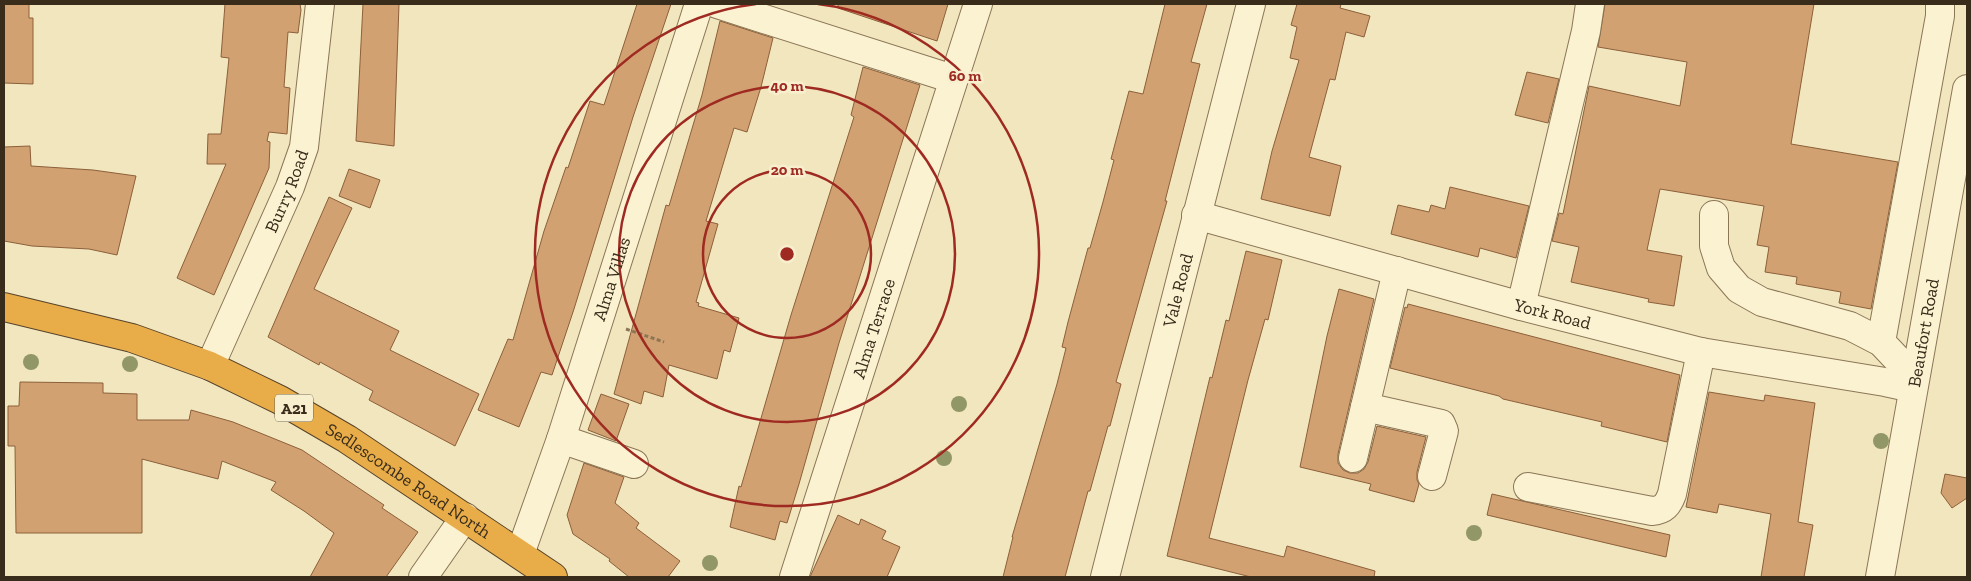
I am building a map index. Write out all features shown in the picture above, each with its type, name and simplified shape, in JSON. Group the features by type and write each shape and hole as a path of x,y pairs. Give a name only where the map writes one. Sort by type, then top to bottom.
{"highway":[{"name":"Sedlescombe Road North","path":"4,307 132,338 210,366 280,400 347,439 553,577"}],"street":[{"name":"Burry Road","path":"210,366 290,187 304,147 320,4"},
{"name":"Alma Villas","path":"520,554 562,439 699,4"},
{"path":"717,4 953,80"},
{"name":"Alma Terrace","path":"794,577 978,4"},
{"name":"Vale Road","path":"1109,577 1196,215 1251,4"},
{"path":"1521,306 1586,31 1590,4"},
{"path":"1881,342 1938,26 1940,4"},
{"name":"Beaufort Road","path":"1880,577 1967,89"},
{"name":"York Road","path":"1196,215 1521,306 1701,352 1885,382 1914,383"},
{"path":"1714,215 1714,246 1721,268 1739,289 1762,302 1850,326 1881,342 1914,383"},
{"path":"1353,458 1397,271"},
{"path":"1528,487 1652,511 1662,510 1668,504 1672,494 1701,352"},
{"path":"1365,406 1441,424 1444,431 1432,476"},
{"path":"562,439 634,464"},
{"path":"423,577 465,517"}],"path":[{"path":"599,320 664,342"}],"building":[{"path":"4,4 29,4 29,18 33,18 33,84 4,83"},
{"path":"225,4 300,4 301,10 298,33 288,32 284,87 290,88 287,134 269,132 267,141 270,142 269,168 214,295 177,278 226,164 207,164 208,134 221,134 229,58 221,57"},
{"path":"363,4 399,4 394,146 356,141"},
{"path":"637,4 671,4 633,117 552,375 541,372 519,427 478,410 508,339 513,340 544,231 566,167 568,168 590,101 604,105"},
{"path":"838,4 948,4 937,41 838,8"},
{"path":"1165,4 1207,4 1191,62 1200,64 1165,201 1167,201 1116,382 1121,384 1110,426 1108,426 1090,491 1088,491 1065,577 1003,577 1012,537 1057,384 1066,348 1062,347 1068,322 1088,248 1090,248 1103,202 1114,160 1111,159 1129,91 1143,94"},
{"path":"1297,4 1341,4 1340,8 1370,16 1364,37 1346,32 1335,80 1330,79 1309,157 1341,166 1330,216 1261,199 1272,151 1299,60 1290,58 1297,27 1291,25"},
{"path":"1605,4 1814,4 1791,144 1898,162 1871,309 1839,303 1841,292 1796,284 1797,277 1765,272 1769,247 1757,245 1764,206 1660,189 1647,250 1682,256 1674,306 1648,302 1649,299 1571,282 1579,247 1552,241 1559,213 1563,214 1589,86 1680,106 1687,62 1598,47"},
{"path":"720,21 773,38 747,132 734,128 706,221 718,224 696,302 699,303 698,306 739,318 730,352 724,350 717,379 669,365 663,397 644,391 641,404 614,394 666,205 669,206 702,95"},
{"path":"863,67 920,85 839,343 787,523 780,521 775,540 730,527 739,486 741,487 791,315 854,117 851,115"},
{"path":"1527,72 1559,79 1548,123 1515,115"},
{"path":"30,146 31,166 93,170 136,176 117,255 89,249 32,246 4,241 4,147"},
{"path":"349,169 380,180 370,208 339,196"},
{"path":"1450,187 1529,206 1516,258 1480,248 1478,257 1391,234 1398,205 1429,212 1431,205 1445,209"},
{"path":"329,197 352,208 314,289 399,331 390,350 479,394 455,446 369,400 373,391 320,362 319,365 268,337"},
{"path":"1246,251 1282,260 1268,320 1265,319 1248,380 1209,538 1284,557 1287,546 1375,571 1374,577 1251,577 1167,556 1210,377 1212,378 1226,320 1229,321"},
{"path":"1339,289 1374,299 1338,454 1338,463 1343,470 1350,473 1358,473 1364,469 1368,462 1377,426 1426,437 1417,472 1419,484 1414,502 1369,490 1371,484 1300,467 1327,336"},
{"path":"1408,304 1680,375 1667,442 1601,426 1602,422 1503,399 1499,396 1390,368 1405,307 1407,308"},
{"path":"20,382 103,383 103,393 137,394 137,420 189,420 191,410 233,422 302,450 384,505 382,508 418,532 386,577 310,577 334,533 271,490 276,482 222,461 218,479 142,459 142,533 16,533 15,446 8,446 8,406 19,406"},
{"path":"1709,392 1764,401 1765,395 1815,403 1798,522 1813,525 1804,577 1761,577 1771,514 1719,504 1717,513 1686,507"},
{"path":"601,394 629,404 616,441 588,430"},
{"path":"584,463 624,477 615,503 639,523 636,528 680,561 668,577 629,577 609,561 610,559 573,534 567,515"},
{"path":"1945,474 1967,478 1967,498 1952,508 1941,493"},
{"path":"1492,494 1670,535 1666,557 1487,515"},
{"path":"838,515 859,525 861,519 886,531 882,539 900,547 887,577 810,577"}]}
